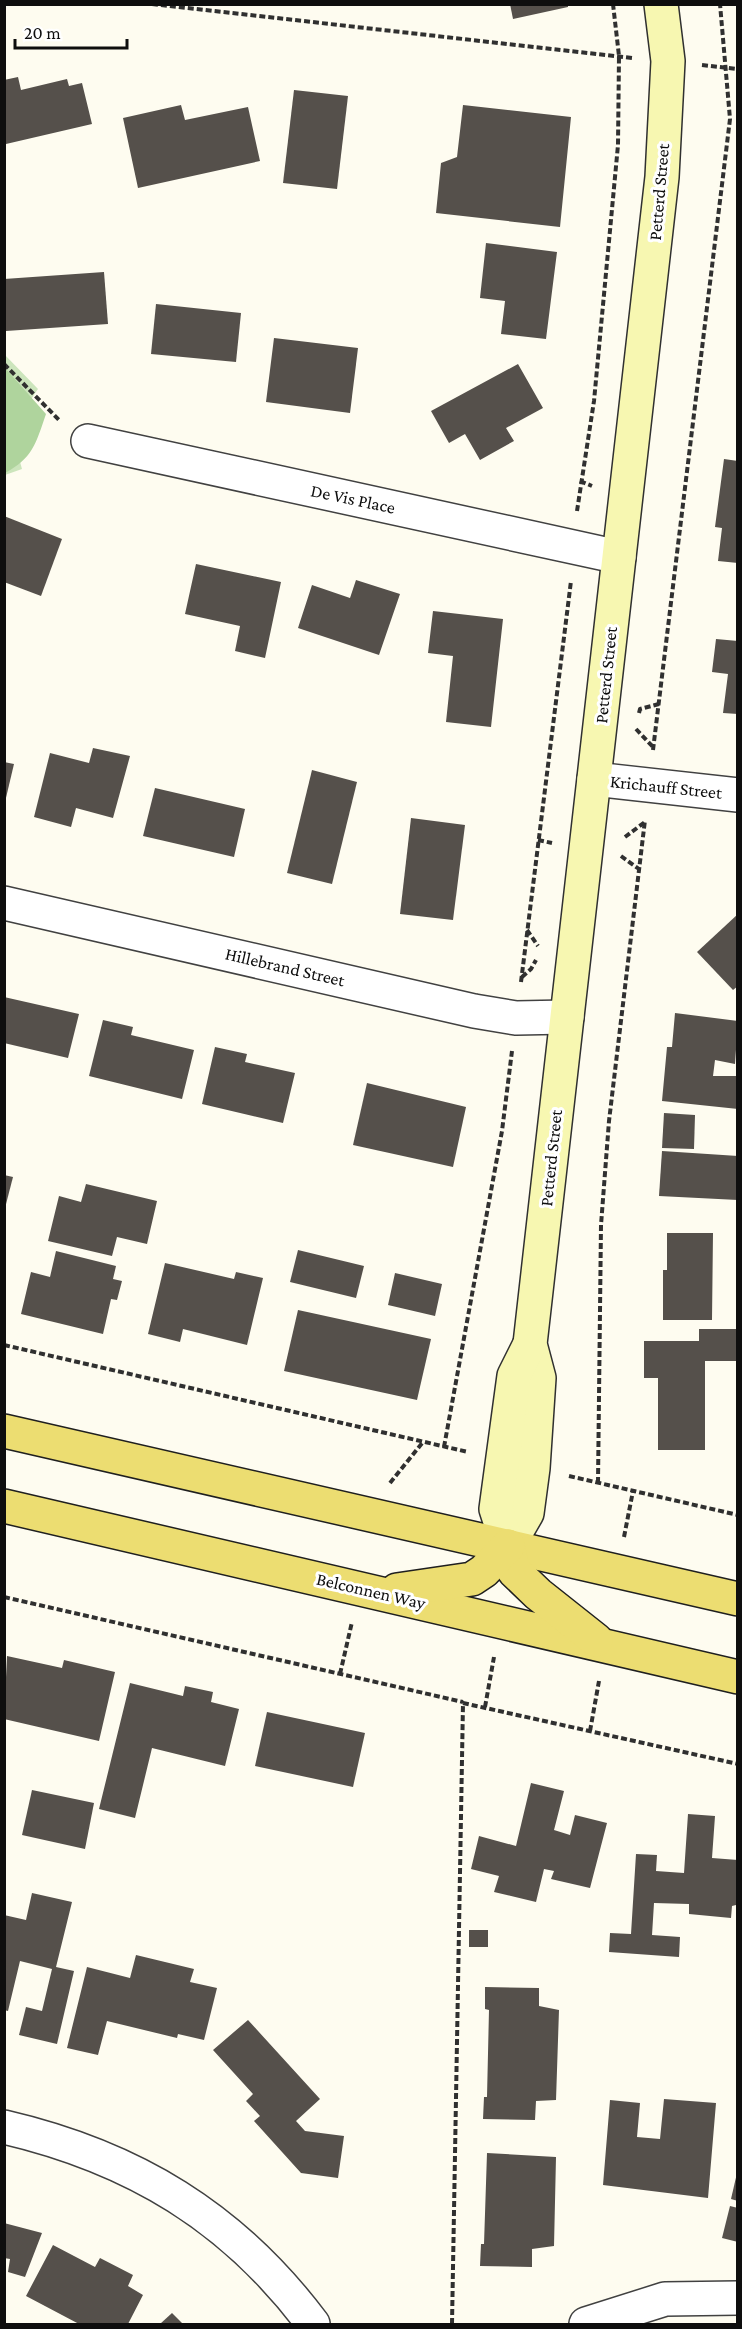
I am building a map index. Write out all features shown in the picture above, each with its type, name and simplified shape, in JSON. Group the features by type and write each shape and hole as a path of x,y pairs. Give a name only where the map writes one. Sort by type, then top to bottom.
{"main road":[{"path":"4,1431 738,1599"},
{"name":"Belconnen Way","path":"4,1506 738,1677"},
{"path":"380,1593 472,1579 484,1571 508,1546"},
{"path":"508,1546 514,1571 605,1646"}],"street":[{"name":"Petterd Street","path":"508,1546 527,1514 518,1464 539,1378 530,1344 662,177 668,61 661,4"},
{"name":"De Vis Place","path":"88,441 619,557"},
{"name":"Krichauff Street","path":"594,779 738,795"},
{"name":"Hillebrand Street","path":"4,903 474,1011 516,1018 567,1017"},
{"path":"4,2127 98,2154 172,2192 240,2243 299,2306 313,2325"},
{"path":"586,2325 665,2299 738,2298"}],"path":[{"path":"152,4 619,56"},
{"path":"576,518 594,401 618,145 619,56 613,4"},
{"path":"598,1483 601,1225 609,1120 730,119 720,4"},
{"path":"726,68 738,69"},
{"path":"4,364 51,414 88,441"},
{"path":"444,1447 502,1131 572,571"},
{"path":"654,747 635,730 640,709 659,704"},
{"path":"639,869 621,855 626,834 645,822"},
{"path":"521,978 531,969 541,950 527,930"},
{"path":"4,1345 738,1515"},
{"path":"382,1492 423,1442"},
{"path":"4,1597 738,1764"},
{"path":"485,1707 498,1620"},
{"path":"452,2325 463,1702"}],"green space":[{"path":"4,354 38,389 27,408 20,428 19,448 22,469 5,475"},
{"path":"5,368 46,414 28,455 22,462 5,473"}],"building":[{"path":"510,4 568,4 568,7 513,19"},
{"path":"18,77 21,90 67,79 69,86 82,83 92,124 6,144 4,80"},
{"path":"294,90 348,96 337,189 283,183"},
{"path":"181,105 185,120 248,107 260,161 138,188 123,118"},
{"path":"463,105 571,117 560,227 436,213 441,163 457,157"},
{"path":"486,243 557,252 546,339 501,334 505,301 480,298"},
{"path":"104,272 108,324 6,331 4,279"},
{"path":"156,304 241,313 236,362 151,354"},
{"path":"274,338 358,348 350,413 266,402"},
{"path":"518,364 543,408 506,428 514,441 480,460 465,434 449,443 431,411"},
{"path":"724,459 738,461 738,563 718,561 722,528 715,527"},
{"path":"4,516 62,539 41,596 4,582"},
{"path":"196,564 281,582 265,658 235,651 240,626 185,614"},
{"path":"356,580 400,594 379,655 298,628 312,585 350,598"},
{"path":"433,611 503,619 491,727 446,722 453,656 428,653"},
{"path":"716,639 738,641 738,714 723,713 728,674 712,672"},
{"path":"93,748 130,756 113,818 76,808 71,827 34,817 50,753 89,763"},
{"path":"4,762 14,764 5,802 4,802"},
{"path":"312,770 357,782 332,884 287,873"},
{"path":"155,788 245,809 234,857 143,836"},
{"path":"411,818 465,825 453,920 400,914"},
{"path":"738,914 738,986 733,990 697,952"},
{"path":"4,997 79,1014 68,1058 4,1043"},
{"path":"675,1013 738,1021 735,1064 715,1060 713,1076 738,1076 738,1109 662,1101 667,1047 672,1047"},
{"path":"103,1020 133,1027 131,1035 194,1050 182,1099 89,1076"},
{"path":"215,1047 247,1054 245,1062 295,1073 283,1123 202,1104"},
{"path":"367,1083 466,1107 453,1167 353,1145"},
{"path":"664,1113 695,1115 694,1149 662,1148"},
{"path":"662,1151 738,1156 738,1200 659,1196"},
{"path":"4,1175 13,1177 5,1208 4,1207"},
{"path":"86,1184 157,1201 147,1244 117,1237 112,1256 48,1241 59,1196 81,1202"},
{"path":"667,1233 713,1233 712,1320 663,1320 663,1270 667,1270"},
{"path":"298,1250 364,1266 356,1298 290,1282"},
{"path":"56,1251 116,1266 113,1279 122,1281 117,1300 111,1299 103,1334 21,1314 31,1272 50,1277"},
{"path":"165,1263 234,1279 236,1272 263,1278 247,1345 183,1329 180,1342 148,1334"},
{"path":"395,1273 442,1284 435,1316 388,1305"},
{"path":"298,1310 431,1339 417,1400 284,1371"},
{"path":"699,1329 738,1329 738,1361 705,1361 705,1450 658,1450 658,1378 644,1378 644,1341 699,1341"},
{"path":"7,1656 62,1668 64,1660 115,1672 99,1741 4,1719"},
{"path":"130,1683 183,1696 185,1686 213,1692 211,1702 239,1709 225,1766 152,1748 135,1818 99,1809"},
{"path":"267,1712 365,1733 353,1787 255,1766"},
{"path":"531,1783 564,1791 554,1830 570,1835 575,1815 607,1823 590,1888 551,1879 554,1871 544,1869 536,1902 494,1892 499,1876 471,1869 479,1836 516,1846"},
{"path":"32,1790 94,1803 85,1849 22,1835"},
{"path":"688,1814 715,1816 712,1858 738,1860 736,1905 732,1906 731,1918 689,1914 689,1904 654,1903 652,1935 680,1937 679,1957 609,1952 610,1933 631,1934 636,1854 657,1855 656,1871 684,1873"},
{"path":"32,1893 72,1902 56,1967 74,1971 57,2044 19,2035 26,2007 42,2011 52,1969 20,1961 8,2011 4,2010 4,1915 26,1920"},
{"path":"469,1930 488,1930 488,1947 469,1947"},
{"path":"136,1955 194,1969 190,1982 217,1988 204,2040 178,2034 177,2038 107,2021 98,2055 67,2048 87,1967 130,1978"},
{"path":"485,1987 539,1988 539,2006 559,2010 556,2100 536,2101 535,2120 483,2119 484,2097 487,2097 489,2010 485,2009"},
{"path":"248,2020 320,2099 296,2121 305,2131 344,2136 338,2178 301,2173 254,2121 260,2116 246,2101 253,2094 213,2050"},
{"path":"664,2099 716,2103 708,2198 603,2185 610,2100 640,2103 637,2137 660,2139"},
{"path":"487,2153 556,2157 554,2246 532,2249 532,2267 480,2266 481,2244 484,2244"},
{"path":"738,2173 738,2201 731,2199"},
{"path":"730,2206 738,2208 738,2242 722,2238"},
{"path":"4,2223 42,2233 25,2277 8,2272 10,2259 4,2258"},
{"path":"53,2245 95,2267 100,2258 133,2275 128,2286 143,2295 128,2324 79,2324 26,2296"},
{"path":"172,2313 183,2324 160,2324"}]}
